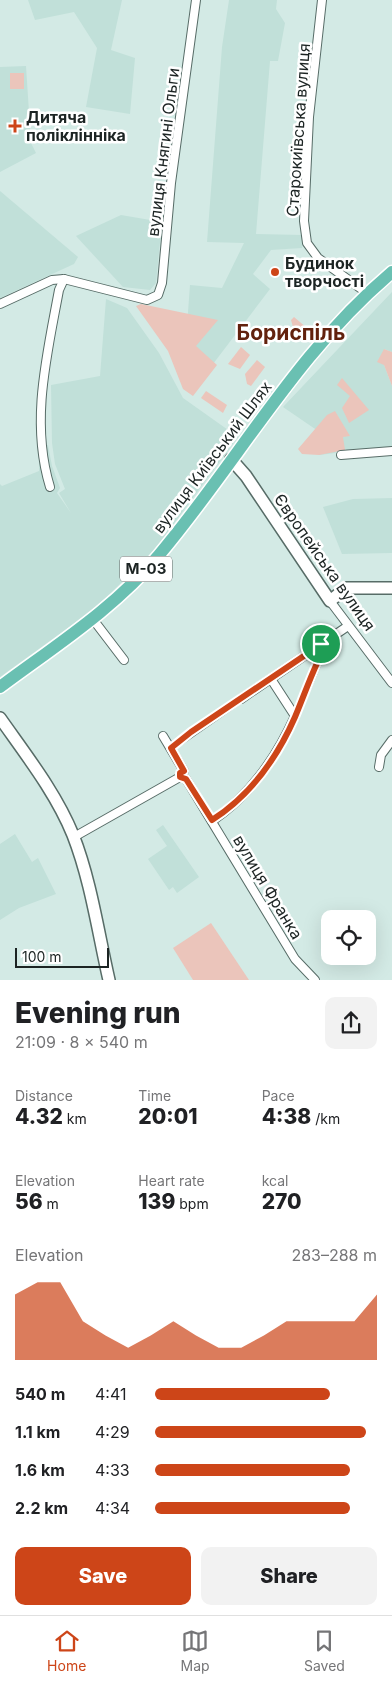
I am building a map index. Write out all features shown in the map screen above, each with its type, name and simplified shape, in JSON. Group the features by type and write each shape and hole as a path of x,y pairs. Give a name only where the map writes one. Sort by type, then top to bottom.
{"highway":[{"name":"вулиця Київський Шлях","path":"0,687 92,618 135,581 159,555 321,342 367,293 392,272"}],"main road":[{"name":"Європейська вулиця","path":"231,459 246,476 330,601"},
{"path":"330,601 346,588 392,588"},
{"path":"0,718 63,814 74,837 109,980"}],"street":[{"name":"вулиця Княгині Ольги","path":"64,279 147,300 158,295 162,283 170,183 196,0"},
{"name":"Старокиївська вулиця","path":"322,0 309,127 304,221 307,243 318,258 367,293"},
{"path":"0,304 52,280 64,279 59,290 41,392 43,454 50,486"},
{"path":"341,456 392,452"},
{"name":"Європейська вулиця","path":"330,601 392,683"},
{"path":"92,618 124,660"},
{"path":"171,748 348,626"},
{"path":"212,820 229,809 253,786 281,747 329,639"},
{"path":"271,679 295,716"},
{"name":"вулиця Франка","path":"163,736 171,748 183,776 212,820 295,959 315,980"},
{"path":"379,767 382,755 392,740"},
{"path":"74,837 183,776"}],"shaded area":[{"path":"28,0 122,0 111,50 135,58 130,114 86,107 97,48 74,12 35,20"},
{"path":"229,0 277,0 276,9 285,23 278,61 270,61 256,234 303,235 302,248 271,250 253,274 270,289 213,364 186,339 190,285 222,288 244,243 207,242 222,47"},
{"name":"Дитяча поліклінніка","path":"26,66 31,143 36,153 0,172 0,67"},
{"path":"10,73 24,73 24,89 10,89"},
{"path":"0,191 78,257 74,264 0,298"},
{"path":"121,215 162,222 156,283 150,290 123,287 76,236"},
{"path":"392,292 392,352 384,349 384,365 392,386 392,448 349,451 345,449 335,453 319,455 321,433 283,407"},
{"path":"106,299 127,308 159,353 183,398 238,437 152,553 94,609 0,677 0,484 2,486 39,471 39,446 48,445 52,466 60,488 57,493 71,513 59,493 65,489 55,464 52,443 51,385 100,376"},
{"path":"141,304 218,320 196,346 217,365 193,396 183,389 168,351 136,306"},
{"path":"294,317 307,328 298,338 292,331 291,320"},
{"path":"241,347 250,355 240,369 228,364"},
{"path":"384,349 392,352 392,386 384,365 377,362"},
{"path":"257,360 265,367 251,386 247,384 245,374"},
{"path":"342,378 369,410 349,423 342,408 350,396 337,385"},
{"path":"206,391 227,405 223,413 201,398"},
{"path":"335,411 350,436 343,437 345,450 319,455 302,454 298,449 327,415"},
{"path":"392,498 392,553 342,554 323,507 353,499"},
{"path":"163,825 199,877 177,893 173,887 169,890 148,859 167,846 156,830"},
{"path":"15,834 32,862 38,858 56,894 19,908 0,920 0,844"},
{"path":"211,923 249,980 193,980 173,948"}],"place":[{"name":"Дитяча поліклінніка","path":"15,126"},
{"name":"Будинок творчості","path":"275,272"}],"district":[{"name":"Бориспіль","path":"291,333"}],"route":[{"path":"329,639 323,648 281,747 253,786 229,809 212,820 186,779 181,779 180,773 184,771 171,748 191,732 321,644 329,639"}]}
